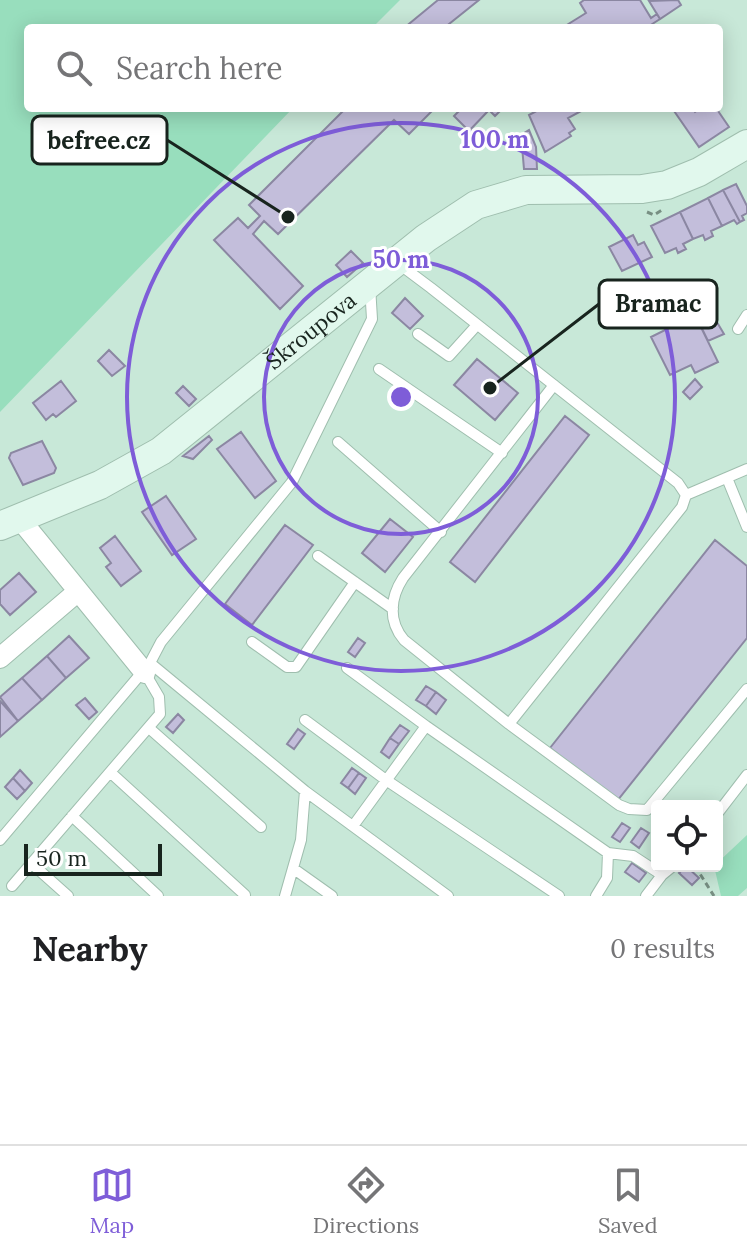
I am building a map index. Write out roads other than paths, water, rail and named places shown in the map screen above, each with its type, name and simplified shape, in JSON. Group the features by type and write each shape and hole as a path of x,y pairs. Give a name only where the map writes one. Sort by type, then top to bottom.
{"street":[{"name":"Škroupova","path":"147,668 10,522 100,485 161,451 445,223 490,198 535,189 654,187 699,172 747,144"},
{"path":"0,658 76,593"}],"lane":[{"path":"397,262 678,483 686,495"},
{"path":"0,840 147,668 161,642 292,482 372,319 369,284"},
{"path":"738,329 747,315"},
{"path":"418,334 449,356 477,325"},
{"path":"379,369 502,453"},
{"path":"554,385 403,578 394,594 395,628 404,640 509,724 619,805 629,809 647,810 747,689"},
{"path":"338,442 441,532"},
{"path":"509,724 682,507 686,495 747,469"},
{"path":"727,478 747,527"},
{"path":"318,556 393,609"},
{"path":"252,642 287,667 296,667 355,582"},
{"path":"12,886 149,728 161,708 147,668"},
{"path":"147,668 305,791 448,896"},
{"path":"347,668 608,853 633,856 662,875"},
{"path":"305,720 386,780 559,896"},
{"path":"353,826 426,726"},
{"path":"149,728 261,827"},
{"path":"110,772 245,895"},
{"path":"723,806 747,775"},
{"path":"285,896 304,825 305,791"},
{"path":"72,816 158,896"},
{"path":"596,896 607,878 608,853"},
{"path":"31,863 68,896"},
{"path":"294,869 332,896"},
{"path":"646,896 666,872"}],"place":[{"name":"befree.cz","path":"288,217"},
{"name":"Bramac","path":"490,388"}]}
